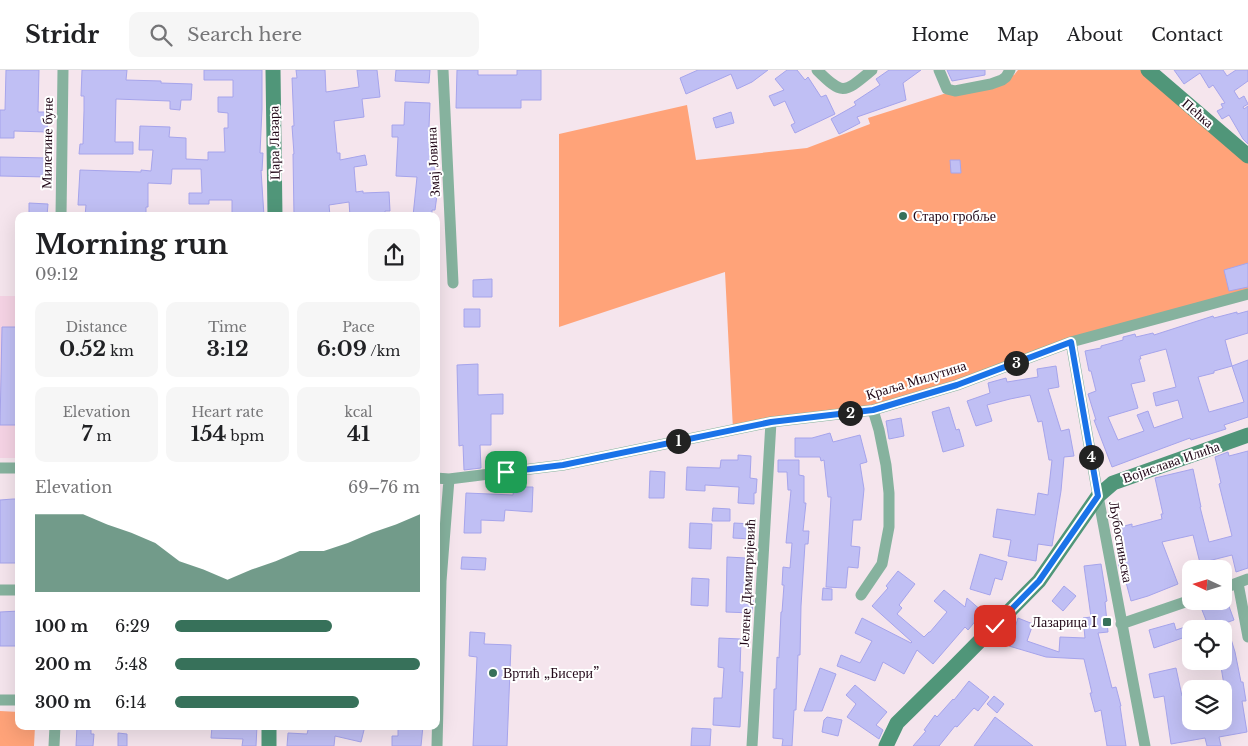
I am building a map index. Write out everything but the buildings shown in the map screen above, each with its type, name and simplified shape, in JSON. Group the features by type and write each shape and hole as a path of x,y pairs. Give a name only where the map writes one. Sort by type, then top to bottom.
{"street":[{"name":"Милетине буне","path":"62,212 63,70"},
{"name":"Цара Лазара","path":"273,70 275,212"},
{"name":"Змај Јовина","path":"443,70 454,283"},
{"path":"817,70 833,85 838,88 845,88 852,86 872,70"},
{"path":"939,70 947,89 955,91 997,82 1006,77 1010,70"},
{"name":"Пећка","path":"1148,70 1247,154"},
{"name":"Краља Милутина","path":"440,479 449,480 563,465 771,422 873,410 957,385 1071,342 1248,294"},
{"name":"Љубостињска","path":"1071,342 1121,624 1145,746"},
{"path":"861,595 882,564 889,527 889,493 886,464 873,410"},
{"name":"Јелене Димитријевић","path":"752,746 771,422"},
{"name":"Војислава Илића","path":"886,746 897,723 1039,581 1098,496 1114,483 1248,435"},
{"path":"0,468 15,468"},
{"path":"440,622 441,580 449,480"},
{"path":"1243,581 1248,637"},
{"path":"0,590 15,590"},
{"path":"1121,624 1182,603"},
{"path":"0,700 15,700"},
{"path":"54,746 55,730"},
{"path":"269,730 269,746"},
{"path":"437,730 437,746"}],"shaded area":[{"name":"Старо гробље","path":"1018,70 1148,70 1248,156 1248,294 1071,342 873,410 733,430 725,272 559,327 559,134 687,105 696,160 807,148 870,124 868,118 956,90 1014,75"},
{"path":"0,296 15,296 15,458 0,458"},
{"path":"0,711 15,712 15,730 35,730 34,746 0,746"}],"place":[{"name":"Старо гробље","path":"903,216"},
{"name":"Лазарица I","path":"1107,622"},
{"name":"Вртић „Бисери”","path":"493,673"}],"route":[{"path":"506,472 563,465 771,422 873,410 957,385 1071,342 1098,496 1039,581 995,626"}]}
